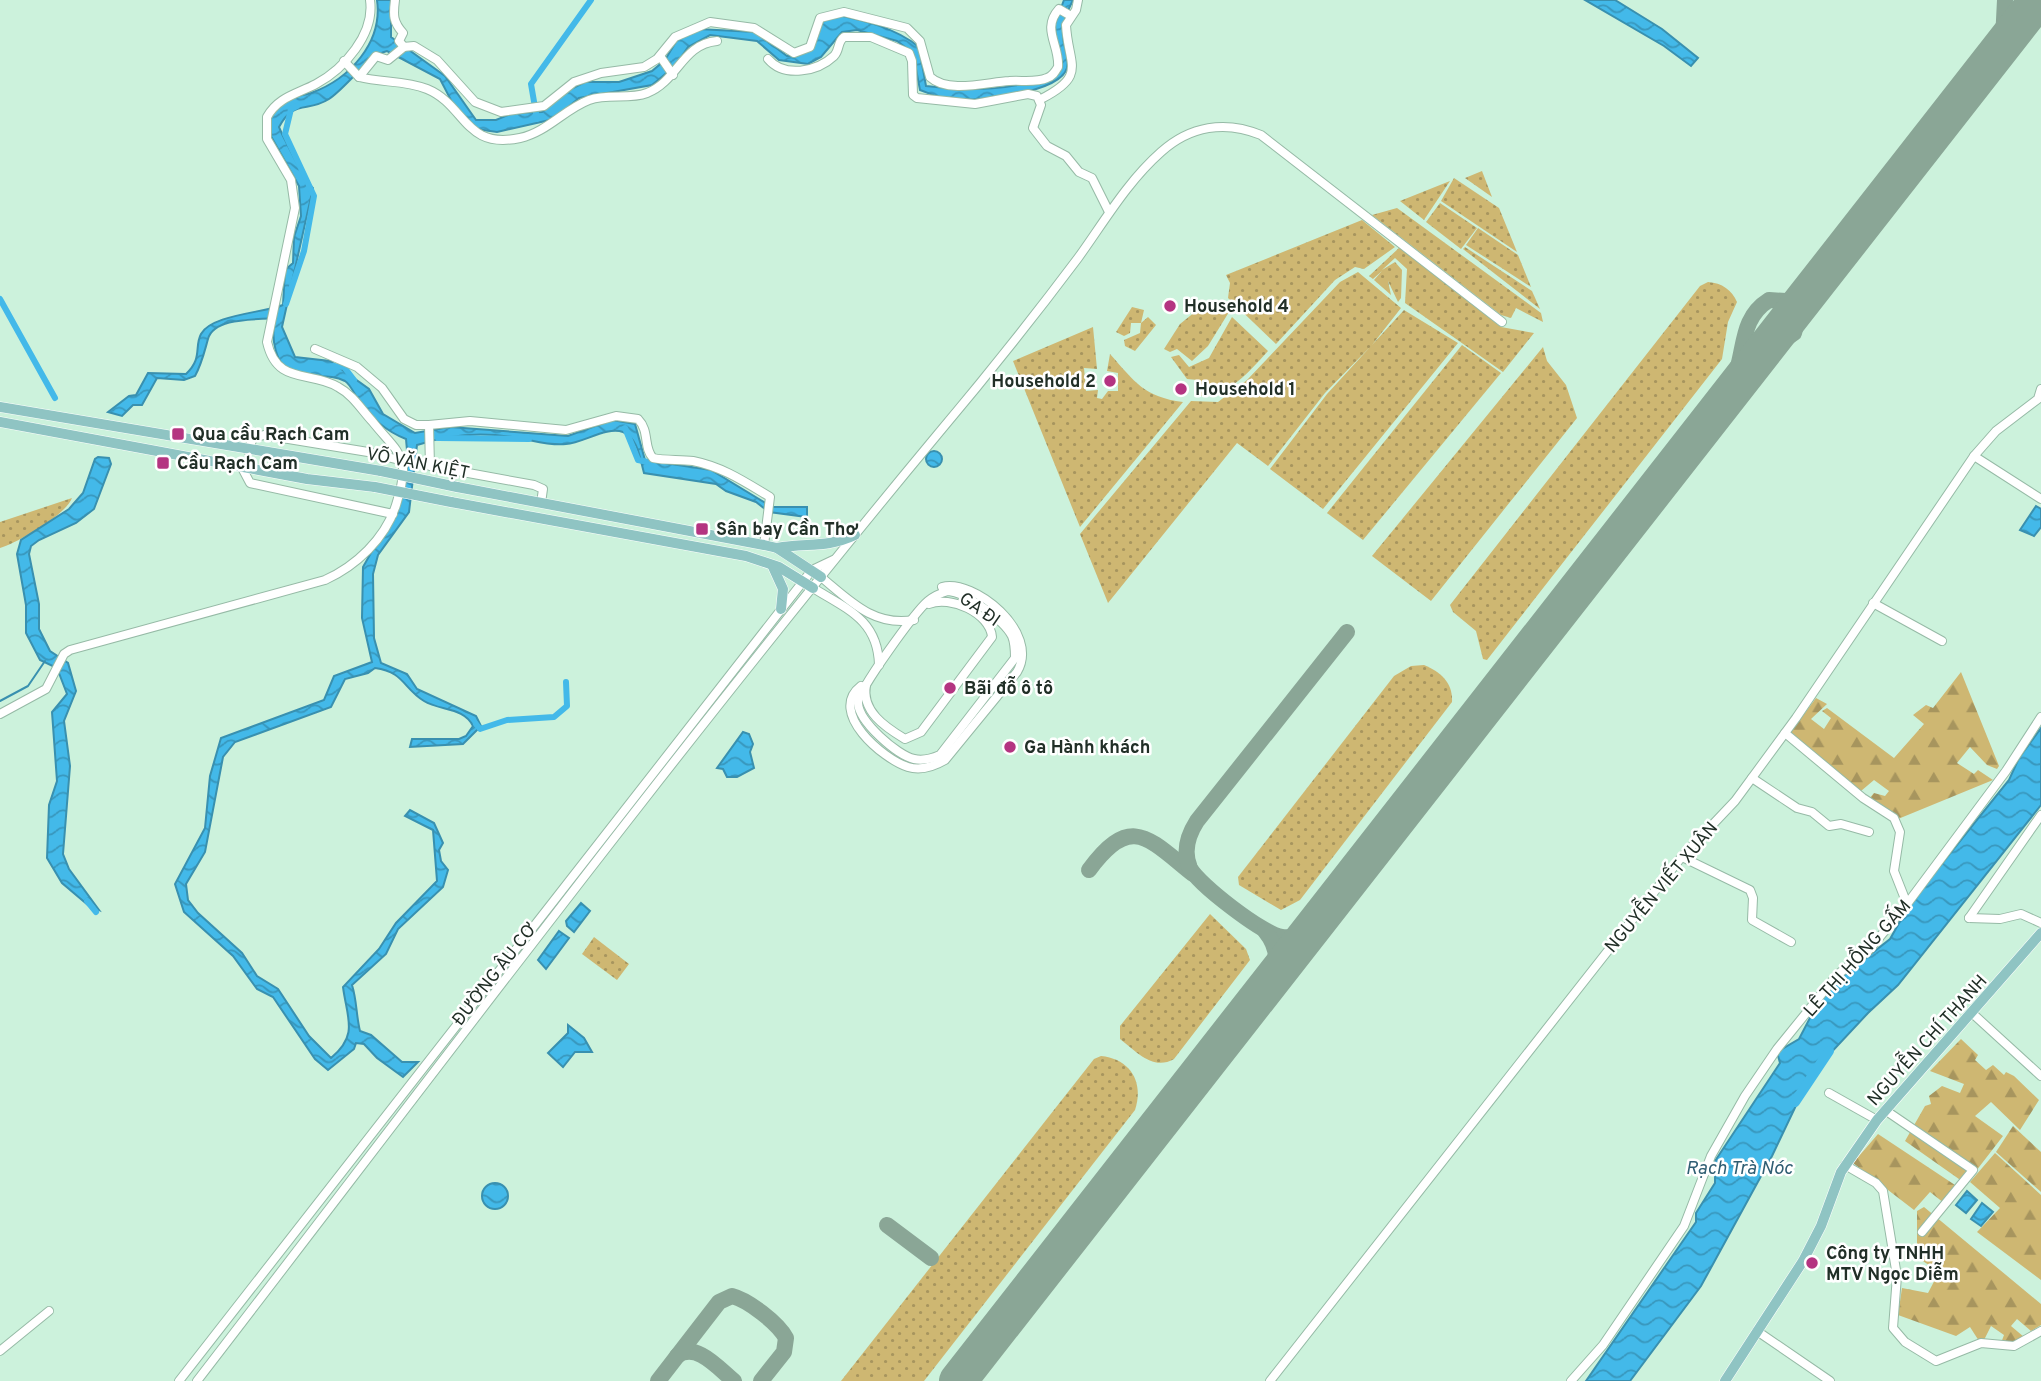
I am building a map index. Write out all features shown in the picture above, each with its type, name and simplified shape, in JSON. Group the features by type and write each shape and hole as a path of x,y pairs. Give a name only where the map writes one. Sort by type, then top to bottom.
{"main road":[{"name":"VÕ VĂN KIỆT","path":"0,407 248,451 381,471 764,545 777,548 821,577"},
{"name":"VÕ VĂN KIỆT","path":"0,422 375,488 767,562 813,588"},
{"path":"777,548 836,544 855,535"},
{"path":"767,562 774,567 782,583 781,609"},
{"name":"NGUYỄN CHÍ THANH","path":"1758,1331 1803,1261 1843,1169 1877,1119 2041,933"},
{"path":"1725,1381 1758,1331"}],"street":[{"path":"0,714 46,689 64,654 74,649 325,580 360,560 393,514 402,481 403,461 397,447 349,394 329,383 291,374 278,365 267,342 295,200 291,180 267,139 267,117 283,98 323,79 344,61 367,27 370,0"},
{"path":"395,0 392,14 394,24 403,33 399,41 403,47"},
{"path":"1078,0 1070,15 1066,32 1074,66 1065,84 1041,99 1033,128 1047,146 1066,156 1079,172 1092,178 1109,212"},
{"path":"768,59 783,70 798,71 833,56 844,37 902,26 917,36 933,80 981,87 1011,80 1042,80 1055,74 1059,60 1050,32 1059,9 1070,15"},
{"path":"358,77 376,56 390,59 403,47 414,46 443,64 479,106 501,112 535,109 554,101 564,87 574,82 601,73 636,70 661,58 675,37 715,21 754,28 794,53 810,47 818,20 832,13 850,13 909,53 912,59 913,95 916,98 975,104 1028,94 1041,99"},
{"path":"344,61 358,77 387,79 429,90 445,100 470,129 494,139 523,138 558,121 594,98 648,93 671,73 688,53 705,43 717,41"},
{"path":"661,58 671,73"},
{"name":"ĐƯỜNG ÂU CƠ","path":"197,1381 738,680 1062,277 1141,172 1180,138 1211,126 1248,129 1277,144 1367,219 1502,322"},
{"path":"315,349 357,367 382,387 404,419 429,428 470,421 566,430 616,416 634,418 645,428 648,453 653,458 690,460 724,471 770,497 764,545"},
{"name":"NGUYỄN VIẾT XUÂN","path":"1270,1381 1682,857 1752,779 1974,456 2002,426 2040,399 2041,389"},
{"path":"429,428 427,459 431,466 485,473 534,485 542,489 541,503"},
{"path":"248,451 253,438 264,435 368,452 403,461"},
{"path":"1974,456 2041,499"},
{"path":"241,466 250,483 393,514"},
{"path":"586,527 589,511"},
{"path":"812,570 835,559"},
{"name":"ĐƯỜNG ÂU CƠ","path":"179,1381 812,570"},
{"path":"821,577 873,617 888,622 914,620"},
{"path":"813,588 855,614 866,625 878,648 879,665"},
{"name":"GA ĐI","path":"866,682 860,691 858,703 867,725 905,756 929,760 940,755 1009,668 1015,658 1011,634 969,598 948,591 928,601 923,607"},
{"path":"948,600 963,606 988,625 992,637 921,732 911,738 898,735 870,711 865,692 866,682 923,607 948,600"},
{"path":"1873,603 1942,641"},
{"path":"731,673 738,680"},
{"name":"LÊ THỊ HỒNG GẤM","path":"1571,1381 1604,1345 1677,1237 1698,1194 1712,1156 1760,1072 1838,975 1869,950 1907,904 2006,771 2041,717"},
{"path":"1785,733 1863,798 1894,818 1900,832 1894,871 1907,904"},
{"path":"1752,779 1797,808 1812,812 1829,826 1846,825 1869,832"},
{"path":"2041,815 1969,918 2000,919 2021,914 2041,923"},
{"path":"1682,857 1750,890 1753,898 1752,920 1791,942"},
{"path":"1972,1013 2041,1076"},
{"path":"1829,1093 1877,1119"},
{"path":"1885,1110 1973,1170 1922,1232"},
{"path":"361,1146 372,1154"},
{"path":"1843,1169 1876,1183 1883,1191 1897,1276 1893,1328 1905,1342 1940,1361 1981,1343 2014,1346 2041,1331"},
{"path":"2,1346 49,1311"},
{"path":"1758,1331 1830,1381"}],"green space":[{"path":"1482,171 1492,197 1465,178"},
{"path":"1454,178 1499,208 1517,252 1441,201"},
{"path":"1450,181 1424,220 1400,201"},
{"path":"1440,203 1477,228 1461,249 1426,222"},
{"path":"1397,208 1541,313 1543,322 1516,308 1511,318 1501,315 1372,215"},
{"path":"1362,220 1395,247 1364,269 1355,267 1335,280 1276,344 1228,298 1230,283 1226,275"},
{"path":"1478,228 1518,255 1531,287 1466,245"},
{"path":"1400,247 1501,327 1534,333 1503,372 1405,303 1407,269 1395,258 1382,270 1395,262 1402,270 1401,298 1398,302 1388,281 1391,295 1374,280 1382,271 1373,279 1369,276"},
{"path":"1465,247 1532,291 1540,309 1463,249"},
{"path":"1358,272 1401,308 1372,345 1404,310 1458,343 1323,509 1270,469 1327,394 1371,346 1325,393 1268,466 1237,443 1108,603 1080,534 1191,401 1218,402 1247,380 1340,282"},
{"path":"1708,282 1726,288 1737,302 1728,322 1722,359 1487,660 1483,659 1476,631 1453,612 1450,605 1700,286"},
{"path":"1206,303 1214,309 1222,304 1229,312 1208,346 1192,361 1177,349 1170,352 1164,349 1180,324"},
{"path":"1132,307 1144,310 1141,323 1131,323 1130,333 1124,336 1116,332"},
{"path":"1148,317 1156,325 1135,351 1125,346 1124,340 1140,333 1141,323"},
{"path":"1232,317 1268,351 1244,376 1227,388 1218,393 1196,396 1198,380 1187,379 1171,357 1179,355 1189,367 1209,358"},
{"path":"1093,327 1097,369 1084,368 1086,391 1098,390 1097,398 1102,399 1108,391 1118,391 1118,373 1107,371 1110,354 1141,387 1170,400 1183,402 1080,527 1013,361"},
{"path":"1462,345 1501,373 1363,540 1327,513"},
{"path":"1543,347 1547,361 1566,385 1577,418 1431,601 1372,556"},
{"path":"72,498 51,520 0,548 0,522"},
{"path":"1424,665 1445,679 1452,702 1300,900 1281,910 1239,885 1238,877 1394,676 1411,666"},
{"path":"1961,672 1999,766 1997,769 1987,765 1970,747 1957,763 1974,774 1978,770 1993,780 1898,819 1869,799 1874,793 1885,796 1889,791 1874,780 1861,791 1790,733 1816,698 1827,704 1811,719 1824,729 1831,718 1822,711 1827,708 1894,758 1924,724 1913,715 1926,705 1933,708"},
{"path":"1210,914 1246,949 1250,960 1174,1059 1159,1063 1152,1061 1120,1039 1120,1026"},
{"path":"594,937 629,964 617,980 582,954"},
{"path":"1961,1039 1978,1055 1975,1060 1986,1070 1993,1065 2004,1075 2006,1072 2014,1076 2039,1100 2020,1130 1991,1102 1975,1116 2003,1136 1966,1184 1905,1141 1925,1106 1931,1104 1929,1096 1942,1086 1960,1093 1964,1084 1930,1071"},
{"path":"1101,1056 1120,1062 1133,1074 1138,1091 1135,1110 924,1381 841,1381 1094,1059"},
{"path":"2013,1126 2041,1152 2041,1192 1996,1152"},
{"path":"1878,1134 1955,1185 1944,1203 1930,1192 1914,1210 1853,1163"},
{"path":"1995,1153 2041,1195 2041,1280 1977,1232 2000,1208 1970,1182"},
{"path":"1924,1207 2041,1304 2041,1325 2031,1331 2017,1319 2011,1326 2024,1337 2014,1343 2001,1343 2004,1335 1991,1326 1984,1340 1979,1341 1970,1327 1956,1336 1898,1315 1902,1288 1928,1293 1939,1272 1917,1257 1917,1211"}],"water":[{"path":"377,0 391,0 391,37 445,76 476,120 496,120 513,113 542,112 567,91 585,82 619,82 652,71 665,60 677,40 698,29 755,32 787,56 802,54 812,47 822,22 833,14 867,22 910,40 919,47 926,86 976,89 1024,84 1057,75 1055,24 1064,0 1073,0 1063,32 1067,68 1061,77 1048,84 1012,95 958,100 920,90 913,53 897,41 857,30 842,32 821,57 808,64 779,60 757,41 710,35 688,47 675,66 652,85 579,98 554,119 497,132 476,129 454,106 440,79 387,51 365,65 329,99 290,113 279,127 306,181 313,188 282,327 295,357 330,361 369,389 383,414 415,433 450,427 568,436 612,420 635,424 645,460 711,470 772,507 807,507 807,517 769,512 756,502 726,491 716,484 644,473 638,449 632,439 617,431 566,444 500,435 464,435 417,445 409,512 378,555 373,574 374,638 381,663 407,674 417,689 476,716 481,726 463,744 410,747 412,739 459,739 466,736 473,726 464,715 424,701 398,677 385,670 375,668 368,673 345,679 331,707 235,742 223,757 205,852 186,884 188,900 198,913 242,953 257,976 278,989 309,1036 331,1058 340,1050 348,1034 343,987 379,949 396,923 437,881 433,830 405,816 410,810 434,823 443,843 439,850 441,861 448,870 443,887 398,929 386,954 352,985 360,1031 371,1035 402,1062 418,1062 403,1077 377,1058 364,1044 356,1043 354,1049 328,1070 315,1059 273,997 257,989 233,956 184,912 175,884 205,828 210,776 221,738 324,700 334,676 372,662 362,618 363,567 397,507 408,462 406,439 385,428 373,417 345,381 333,377 296,374 283,365 274,342 275,318 237,321 218,327 208,339 195,376 184,380 157,378 142,405 133,405 122,416 108,412 129,396 136,395 148,373 186,374 195,363 201,334 215,323 283,305 285,270 293,263 294,237 301,216 299,186 268,131 271,119 280,102 325,87 361,57 375,30"},
{"path":"1585,0 1615,0 1662,29 1698,58 1691,66 1664,46"},
{"path":"931,451 937,451 942,459 940,465 931,467 926,462 926,456"},
{"path":"98,457 109,458 111,464 94,509 76,523 39,540 31,546 29,554 39,604 39,629 50,651 68,663 76,691 64,721 70,766 63,854 69,869 99,910 89,906 62,883 47,858 49,805 57,781 52,712 67,694 57,668 40,660 26,633 26,605 17,554 21,540 69,509 83,493"},
{"path":"2036,506 2041,509 2041,527 2034,536 2020,530"},
{"name":"Rạch Trà Nóc","path":"2041,728 2041,805 1898,985 1811,1074 1772,1156 1701,1286 1630,1381 1586,1381 1696,1222 1696,1213 1715,1183 1715,1161 1780,1063 1777,1052 1799,1039 1824,991 1890,939 1911,902 2009,780 2019,758"},
{"path":"743,732 749,734 753,744 750,752 754,768 737,777 727,777 723,769 717,768"},
{"path":"581,903 590,911 574,932 567,926 566,921"},
{"path":"559,931 569,938 546,969 538,960"},
{"path":"568,1025 584,1038 592,1052 575,1052 563,1067 548,1053 568,1033"},
{"path":"495,1183 504,1187 508,1196 504,1205 495,1209 486,1205 482,1196 486,1187"},
{"path":"1967,1191 1977,1200 1966,1213 1956,1205"},
{"path":"1982,1203 1993,1212 1981,1226 1971,1219"}],"waterway":[{"path":"537,119 531,84 591,0"},
{"path":"286,304 304,251 314,196 285,134 291,109 297,106"},
{"path":"0,299 55,398"},
{"path":"333,366 344,367 354,380"},
{"path":"625,428 638,460 648,462"},
{"path":"438,438 529,439"},
{"path":"0,701 28,686 45,661"},
{"path":"476,724 480,729 507,720 554,717 567,706 566,682"},
{"path":"87,901 96,912"},
{"name":"Rạch Trà Nóc","path":"1795,1102 1829,1051"}],"taxiway":[{"path":"1995,54 2003,40 2005,0"},
{"path":"1724,402 1736,374 1746,332 1754,314 1769,300 1786,301 1798,317 1794,333 1757,359"},
{"path":"1319,919 1307,930 1288,937 1261,928 1205,885 1190,868 1187,850 1197,821 1347,632"},
{"path":"1089,870 1104,852 1117,842 1128,837 1140,837 1164,850 1193,874"},
{"path":"1265,931 1274,945 1276,959 1273,973 1265,988"},
{"path":"887,1225 931,1258"},
{"path":"658,1381 719,1302 732,1296 762,1313 786,1338 784,1352 761,1381"},
{"path":"677,1356 684,1352 699,1354 734,1381"}],"runway":[{"path":"958,1381 2038,0"}],"place":[{"name":"Household 4","path":"1170,306"},
{"name":"Household 2","path":"1110,381"},
{"name":"Household 1","path":"1181,389"},
{"name":"Qua cầu Rạch Cam","path":"178,434"},
{"name":"Cầu Rạch Cam","path":"163,463"},
{"name":"Sân bay Cần Thơ","path":"702,529"},
{"name":"Bãi đỗ ô tô","path":"950,688"},
{"name":"Ga Hành khách","path":"1010,747"},
{"name":"Công ty TNHH MTV Ngọc Diễm","path":"1812,1263"}]}
